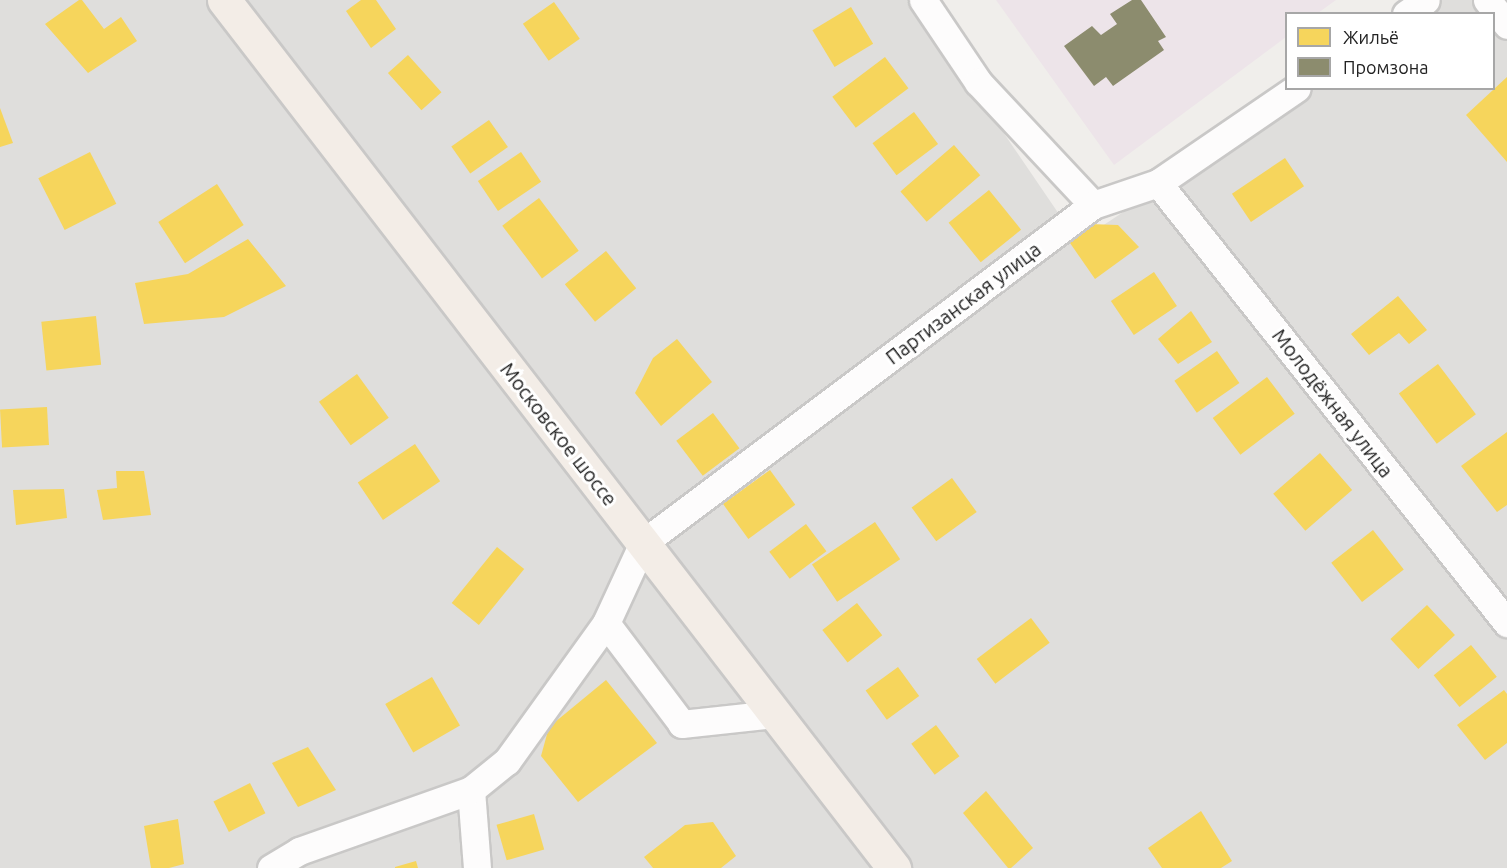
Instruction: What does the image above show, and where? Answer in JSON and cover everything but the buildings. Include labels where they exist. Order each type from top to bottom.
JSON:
[{"type":"main road","name":"Московское шоссе","points":[[224,0],[894,868]]},
{"type":"street","points":[[923,0],[978,82],[1093,205]]},
{"type":"street","points":[[1409,12],[1426,0]]},
{"type":"street","points":[[1486,0],[1507,25]]},
{"type":"street","name":"Партизанская улица","points":[[643,543],[1093,205],[1158,183],[1294,90]]},
{"type":"street","name":"Молодёжная улица","points":[[1158,183],[1507,623]]},
{"type":"street","points":[[271,868],[299,851],[471,790],[507,761],[606,623],[643,543]]},
{"type":"street","points":[[606,623],[682,724],[774,714]]},
{"type":"street","points":[[471,790],[477,868]]},
{"type":"shaded area","points":[[0,0],[913,0],[1078,242],[1307,90],[1495,90],[1495,12],[1423,12],[1442,0],[1507,0],[1507,868],[0,868]]},
{"type":"shaded area","points":[[996,0],[1336,0],[1319,12],[1285,12],[1285,38],[1114,165]]}]
